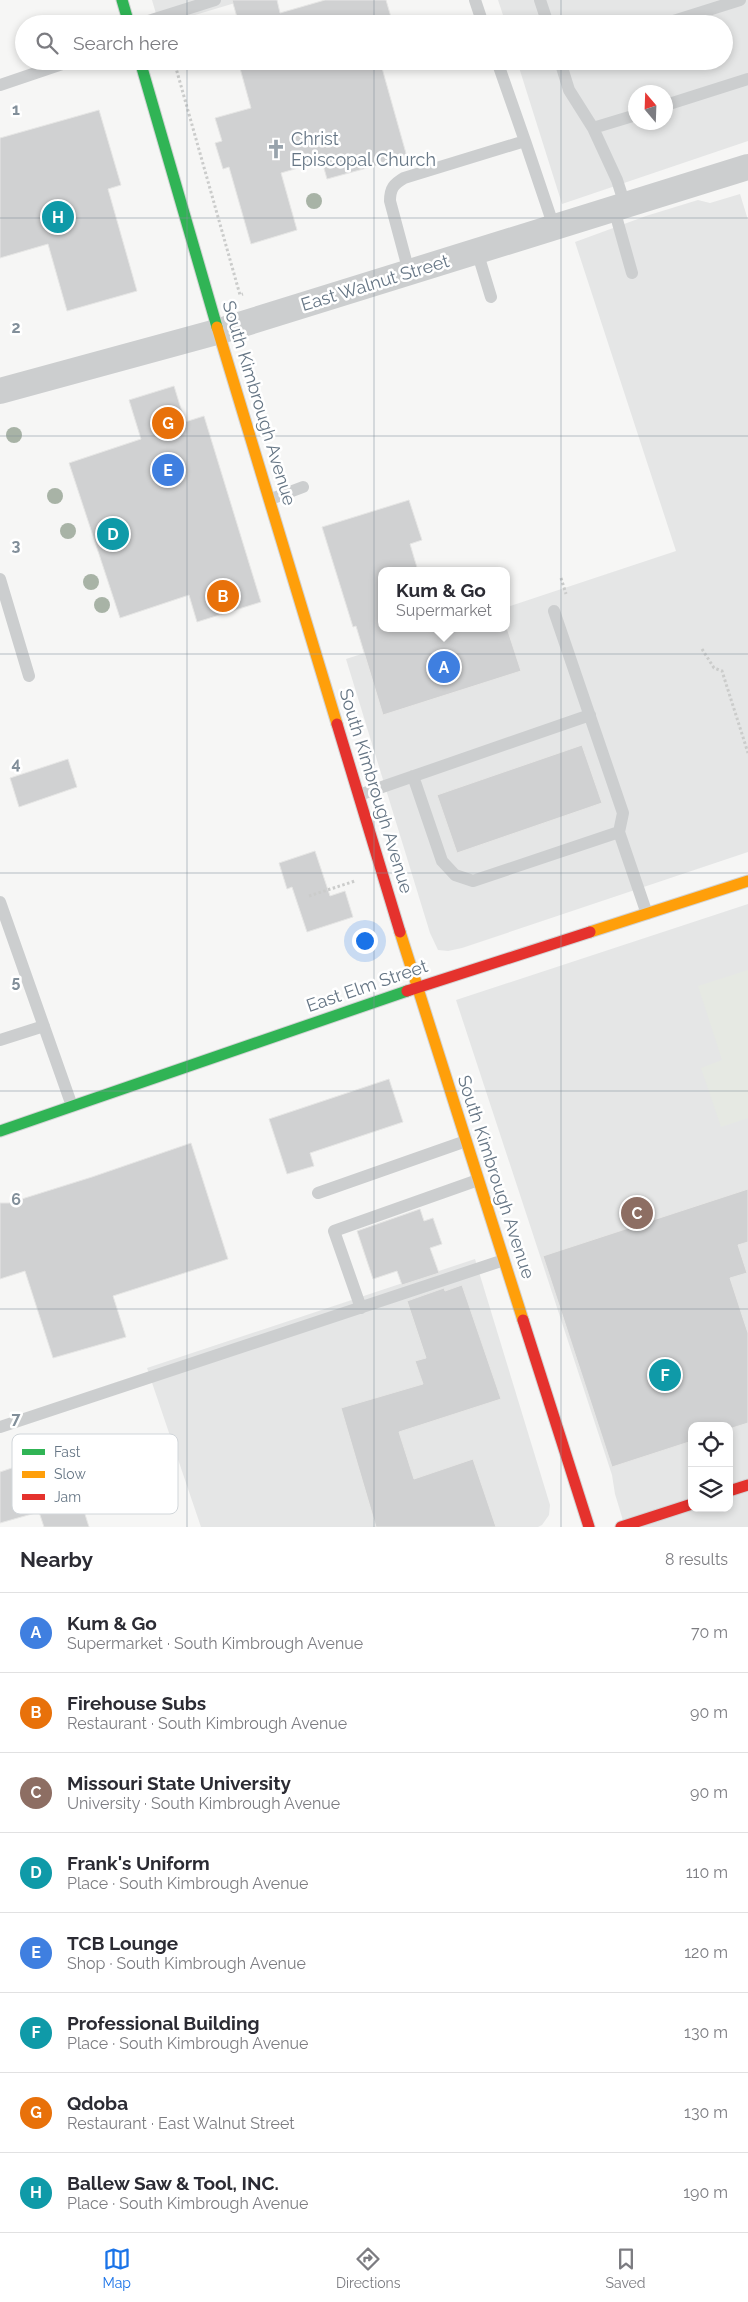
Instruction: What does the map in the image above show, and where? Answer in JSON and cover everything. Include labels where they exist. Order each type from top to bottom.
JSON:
[{"type":"main road","points":[[122,0],[126,15]]},
{"type":"main road","name":"South Kimbrough Avenue","points":[[143,70],[210,302],[417,988],[589,1527]]},
{"type":"main road","name":"East Elm Street","points":[[0,1131],[417,988],[748,881]]},
{"type":"main road","points":[[733,1490],[748,1485]]},
{"type":"main road","points":[[621,1527],[688,1505]]},
{"type":"street","name":"East Walnut Street","points":[[0,391],[220,331],[748,167]]},
{"type":"lane","points":[[168,15],[216,0]]},
{"type":"lane","points":[[475,0],[480,15]]},
{"type":"lane","points":[[540,0],[545,15]]},
{"type":"lane","points":[[692,15],[740,0]]},
{"type":"lane","points":[[0,85],[44,70]]},
{"type":"lane","points":[[500,70],[554,228]]},
{"type":"lane","points":[[563,70],[574,100],[582,107],[617,180],[632,273]]},
{"type":"lane","points":[[673,103],[748,79]]},
{"type":"lane","points":[[593,128],[628,117]]},
{"type":"lane","points":[[409,272],[390,201],[390,193],[394,185],[404,178],[525,141]]},
{"type":"lane","points":[[477,251],[491,297]]},
{"type":"lane","points":[[270,499],[303,487]]},
{"type":"lane","points":[[0,579],[30,676]]},
{"type":"lane","points":[[554,611],[623,813],[619,832],[647,914]]},
{"type":"lane","points":[[359,795],[590,715]]},
{"type":"lane","points":[[413,776],[442,861],[455,875],[474,881],[619,832]]},
{"type":"lane","points":[[0,902],[72,1106]]},
{"type":"lane","points":[[0,1040],[44,1026]]},
{"type":"lane","points":[[318,1193],[466,1141]]},
{"type":"lane","points":[[361,1308],[334,1231],[478,1180]]},
{"type":"lane","points":[[0,1427],[504,1260]]},
{"type":"path","points":[[702,649],[714,668],[722,671],[748,753]]},
{"type":"path","points":[[309,896],[358,880]]},
{"type":"shaded area","points":[[152,0],[245,0],[195,15],[156,15]]},
{"type":"shaded area","points":[[498,0],[748,0],[748,141],[562,204],[520,70],[733,70],[733,15],[503,15]]},
{"type":"shaded area","points":[[740,194],[748,220],[748,852],[462,948],[448,951],[438,950],[430,933],[346,659],[430,632],[510,632],[510,606],[676,551],[575,242],[646,216],[698,200],[710,203]]},
{"type":"shaded area","points":[[748,904],[748,1527],[625,1527],[615,1494],[612,1475],[456,1000]]},
{"type":"shaded area","points":[[748,970],[748,1118],[721,1127],[701,1068],[722,1060],[698,986]]},
{"type":"shaded area","points":[[475,1259],[550,1505],[549,1515],[542,1525],[538,1527],[201,1527],[178,1459],[178,1434],[169,1434],[147,1368]]},
{"type":"building","points":[[232,0],[277,0],[280,13],[325,0],[386,0],[390,15],[236,15]]},
{"type":"building","name":"Christ Episcopal Church","points":[[240,70],[383,70],[407,157],[327,179],[322,161],[281,173],[297,230],[251,244],[229,167],[223,169],[215,143],[222,141],[215,118],[251,108]]},
{"type":"building","points":[[99,110],[121,185],[108,189],[137,291],[67,311],[48,244],[0,258],[0,138]]},
{"type":"building","points":[[174,386],[185,422],[204,416],[261,602],[197,622],[189,595],[120,618],[69,463],[141,439],[129,400]]},
{"type":"building","points":[[409,500],[422,540],[410,544],[417,567],[378,567],[378,632],[508,632],[521,671],[383,715],[356,626],[353,627],[322,527]]},
{"type":"building","points":[[582,745],[602,803],[457,853],[437,795]]},
{"type":"building","points":[[68,759],[77,787],[19,807],[10,778]]},
{"type":"building","points":[[315,851],[330,896],[345,891],[353,917],[307,932],[292,887],[287,889],[279,863]]},
{"type":"building","points":[[389,1079],[403,1122],[310,1153],[314,1166],[287,1174],[269,1119]]},
{"type":"building","points":[[191,1143],[228,1259],[113,1296],[126,1337],[53,1358],[25,1271],[0,1279],[0,1203],[9,1203],[92,1177]]},
{"type":"building","points":[[748,1189],[748,1242],[738,1245],[747,1273],[730,1278],[748,1333],[748,1423],[733,1428],[733,1422],[688,1422],[688,1442],[612,1467],[543,1256]]},
{"type":"building","points":[[420,1209],[424,1221],[433,1218],[442,1244],[430,1248],[439,1273],[402,1285],[397,1271],[373,1279],[357,1231]]},
{"type":"building","points":[[462,1285],[501,1399],[399,1432],[414,1479],[473,1459],[496,1527],[376,1527],[341,1408],[423,1384],[415,1361],[426,1358],[407,1301],[444,1288],[445,1291]]},
{"type":"building","points":[[12,1468],[12,1514],[32,1514],[0,1523],[0,1472]]},
{"type":"building","points":[[40,1514],[85,1514],[89,1527],[44,1527]]},
{"type":"traffic: fast","points":[[122,0],[126,15]]},
{"type":"traffic: fast","points":[[143,70],[217,327]]},
{"type":"traffic: fast","points":[[0,1131],[407,991]]},
{"type":"traffic: slow","points":[[217,327],[337,724]]},
{"type":"traffic: slow","points":[[590,932],[748,881]]},
{"type":"traffic: slow","points":[[400,932],[523,1320]]},
{"type":"traffic: jam","points":[[337,724],[400,932]]},
{"type":"traffic: jam","points":[[407,991],[590,932]]},
{"type":"traffic: jam","points":[[523,1320],[589,1527]]},
{"type":"traffic: jam","points":[[733,1490],[748,1485]]},
{"type":"traffic: jam","points":[[621,1527],[688,1505]]},
{"type":"place","name":"Christ Episcopal Church","points":[[276,149]]},
{"type":"place","name":"Ballew Saw & Tool, INC.","points":[[58,217]]},
{"type":"place","name":"Qdoba","points":[[168,423]]},
{"type":"place","name":"TCB Lounge","points":[[168,470]]},
{"type":"place","name":"Frank's Uniform","points":[[113,534]]},
{"type":"place","name":"Firehouse Subs","points":[[223,596]]},
{"type":"place","name":"Kum & Go","points":[[444,667]]},
{"type":"place","name":"Missouri State University","points":[[637,1213]]},
{"type":"place","name":"Professional Building","points":[[665,1375]]}]
